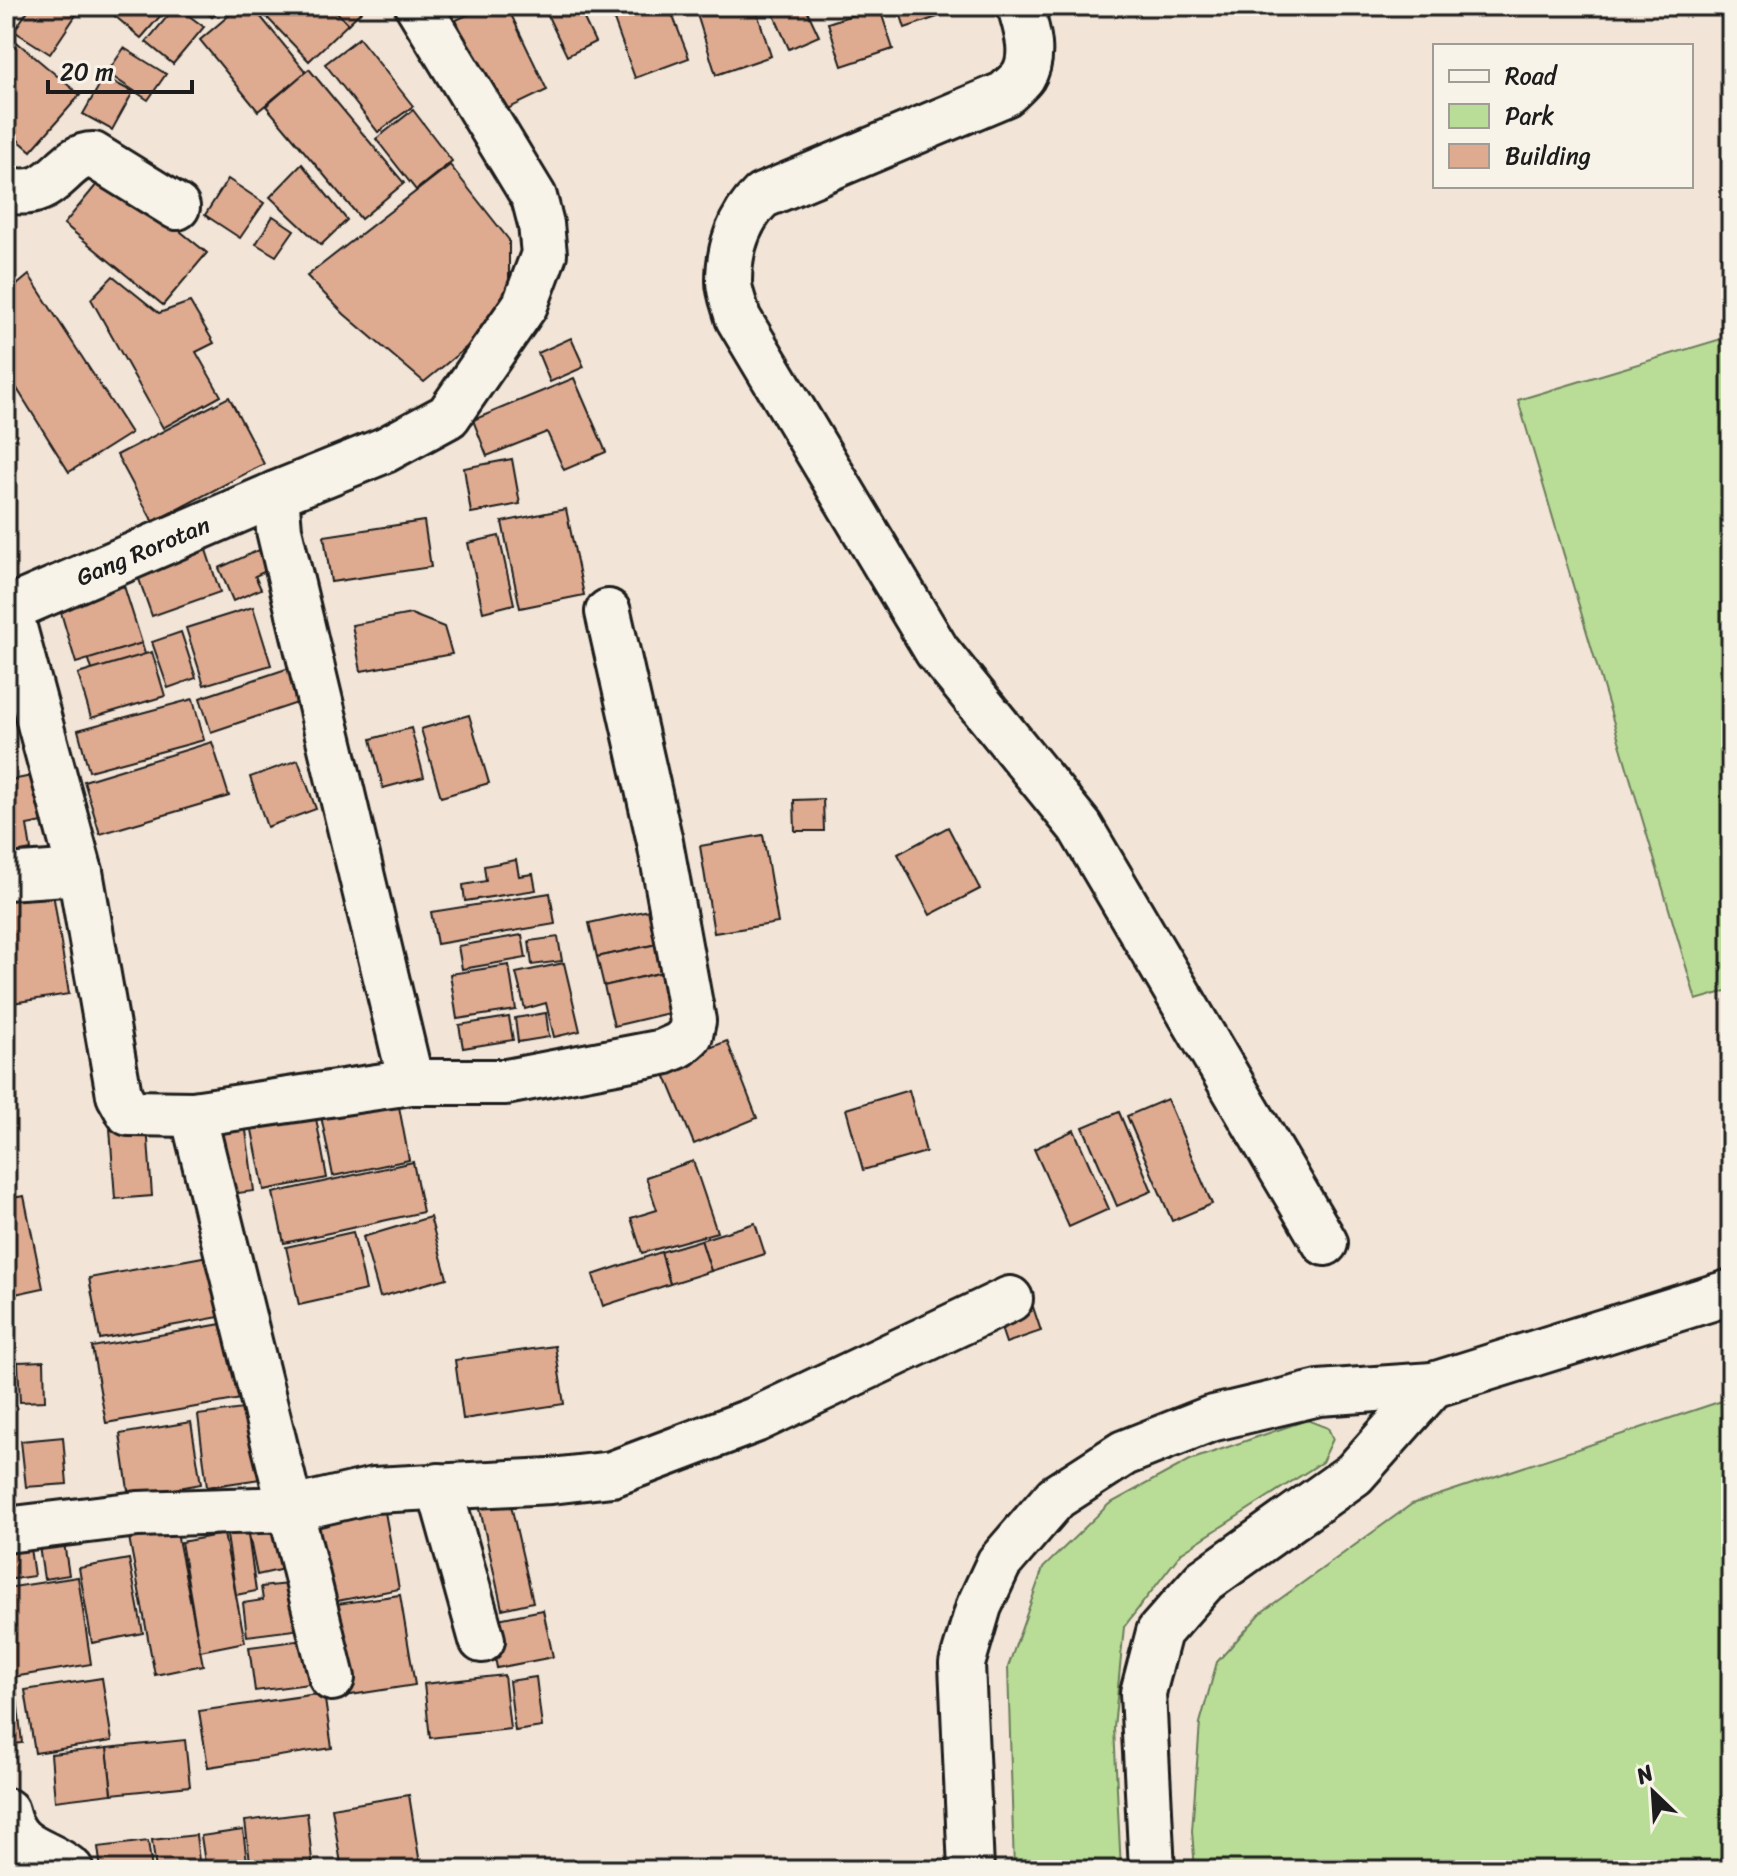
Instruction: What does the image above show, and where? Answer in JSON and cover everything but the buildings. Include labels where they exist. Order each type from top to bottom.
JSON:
[{"type":"street","points":[[1020,6],[1028,33],[1030,55],[1023,76],[1005,94],[762,196],[746,211],[735,238],[729,284],[738,318],[937,651],[1080,827],[1325,1243]]},
{"type":"street","name":"Gang Rorotan","points":[[80,872],[9,609],[385,450],[448,416],[525,305],[544,254],[534,197],[426,8]]},
{"type":"street","points":[[6,189],[31,191],[47,186],[79,158],[93,155],[177,207]]},
{"type":"street","points":[[276,494],[279,530],[411,1082]]},
{"type":"street","points":[[6,877],[80,872],[119,1095],[129,1113],[193,1114],[411,1082],[506,1082],[663,1052],[679,1045],[690,1035],[693,1021],[660,842],[608,612]]},
{"type":"street","points":[[193,1114],[332,1678]]},
{"type":"street","points":[[971,1870],[962,1664],[979,1606],[999,1563],[1056,1497],[1124,1453],[1210,1419],[1319,1393],[1433,1385],[1731,1292]]},
{"type":"street","points":[[6,1530],[138,1514],[292,1509],[374,1490],[551,1481],[612,1474],[755,1420],[1010,1299]]},
{"type":"street","points":[[1152,1870],[1143,1693],[1159,1632],[1204,1581],[1354,1474],[1433,1385]]},
{"type":"street","points":[[439,1486],[482,1640]]},
{"type":"street","points":[[6,1811],[9,1826],[18,1839],[71,1870]]},
{"type":"green space","points":[[1731,336],[1731,990],[1696,1000],[1518,400]]},
{"type":"green space","points":[[1731,1398],[1731,1870],[1195,1870],[1192,1831],[1200,1723],[1217,1662],[1262,1612],[1412,1504]]},
{"type":"green space","points":[[1307,1420],[1328,1428],[1333,1439],[1322,1462],[1182,1552],[1124,1627],[1114,1728],[1121,1870],[1014,1870],[1008,1667],[1043,1568],[1109,1504],[1190,1460]]}]
